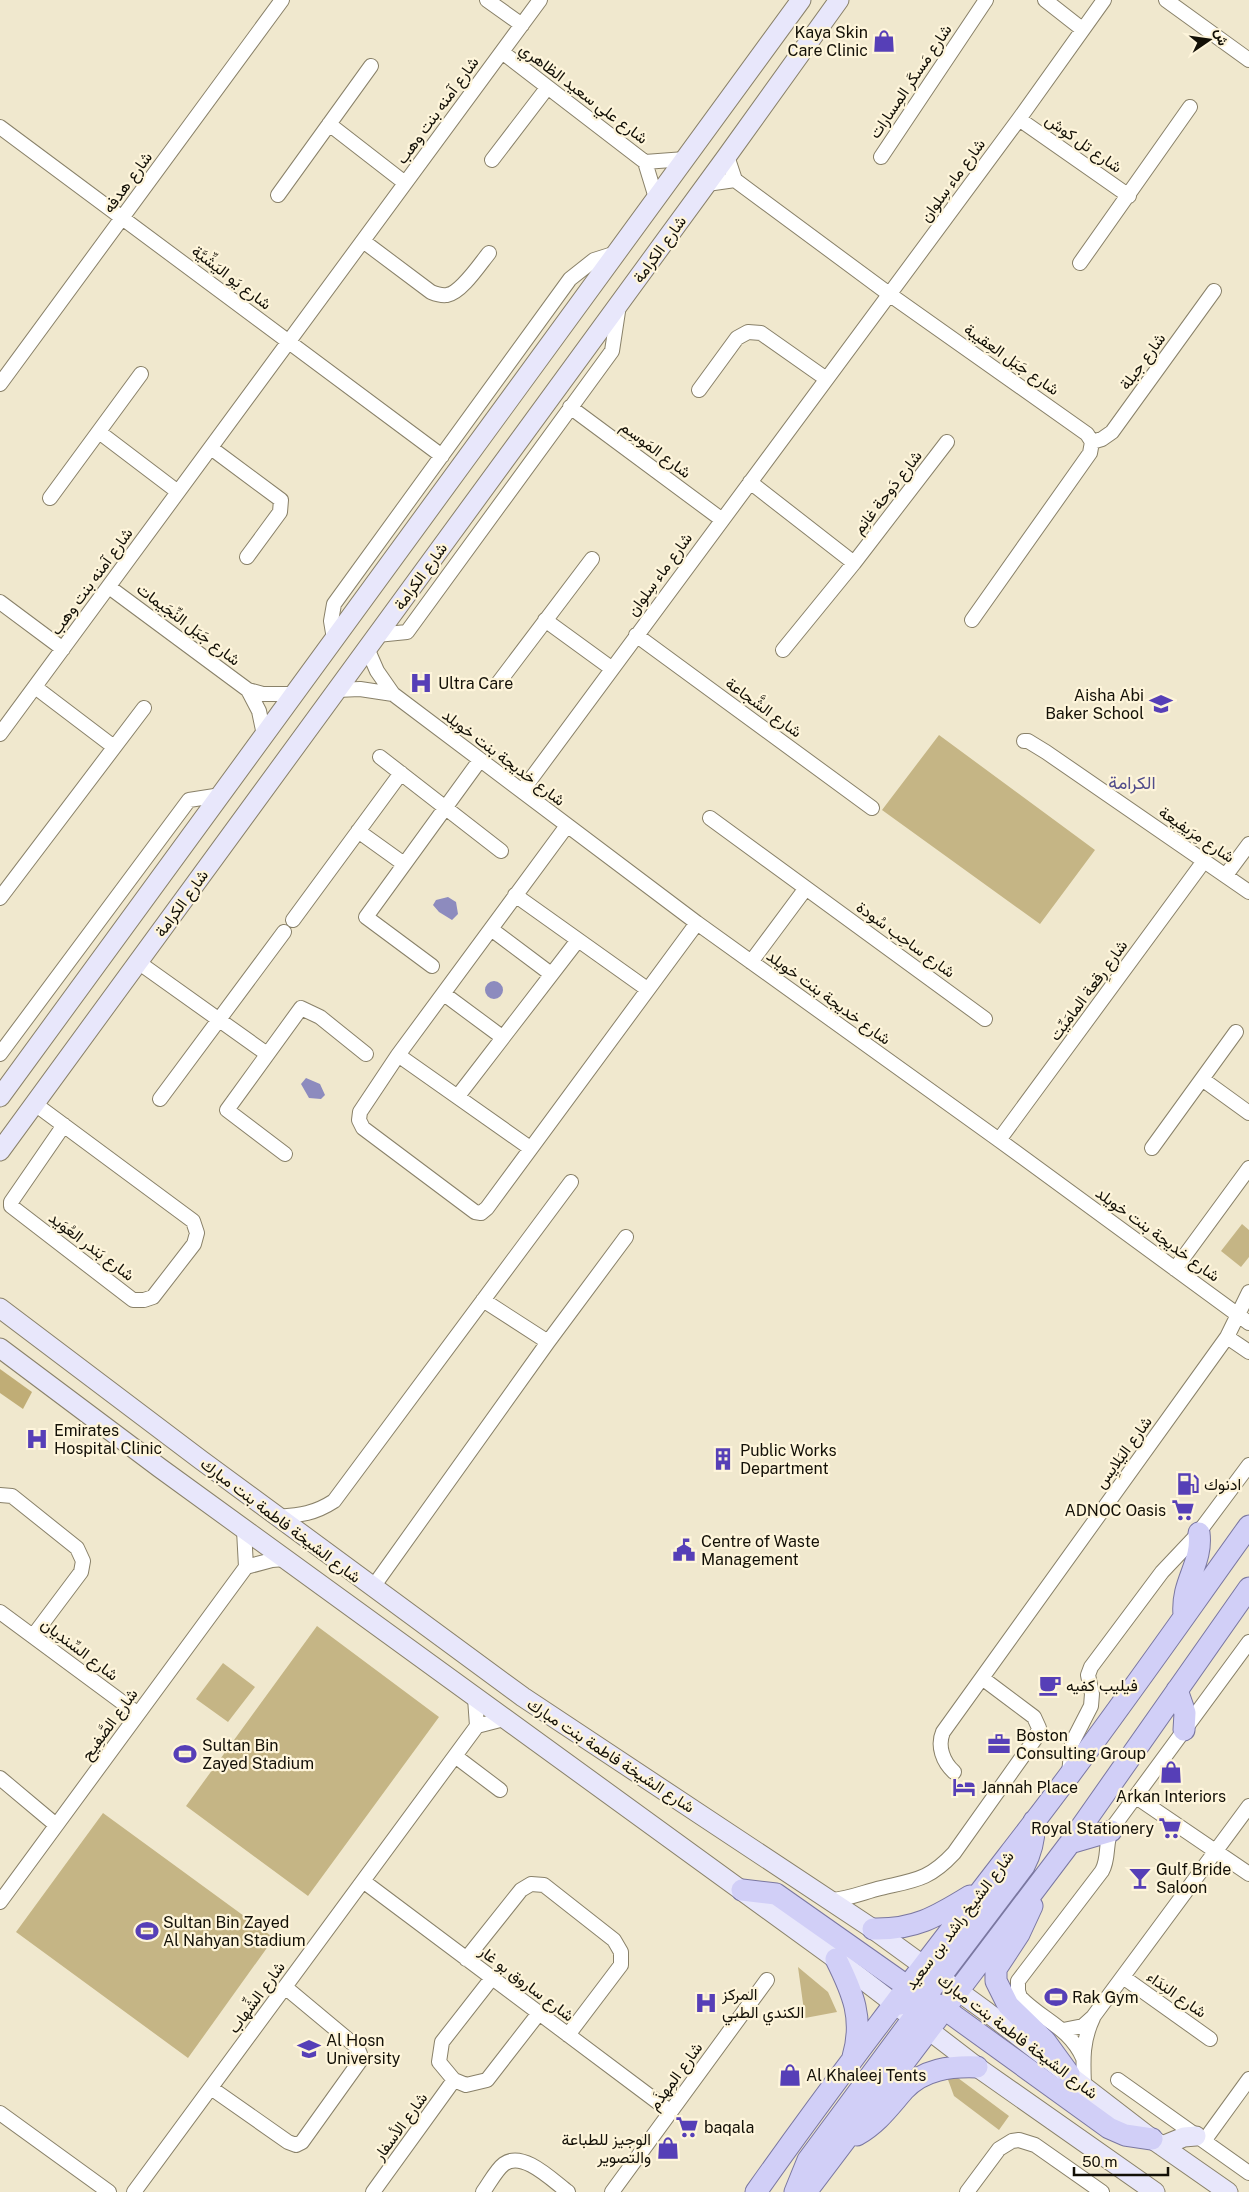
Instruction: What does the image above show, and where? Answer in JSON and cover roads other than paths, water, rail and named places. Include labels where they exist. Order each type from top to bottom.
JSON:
[{"type":"main road","name":"شارع الكرامة","points":[[0,1096],[801,0]]},
{"type":"main road","name":"شارع الكرامة","points":[[0,1151],[619,305],[838,0]]},
{"type":"main road","name":"شارع الشيخة فاطمة بنت مبارك","points":[[0,1308],[522,1697],[874,1929],[932,1972],[1078,2073],[1157,2143],[1228,2192]]},
{"type":"main road","name":"شارع الشيخة فاطمة بنت مبارك","points":[[0,1348],[244,1530],[836,1959],[976,2067],[1155,2192]]},
{"type":"main road","name":"شارع الشيخ راشد بن سعيد","points":[[806,2192],[845,2140],[921,2024],[932,1972],[980,1889],[1069,1774],[1249,1526]]},
{"type":"main road","points":[[1184,1615],[1184,1597],[1188,1579],[1199,1553],[1199,1533]]},
{"type":"main road","name":"شارع الشيخ راشد بن سعيد","points":[[926,1998],[958,1990],[1070,1843],[1249,1588]]},
{"type":"main road","points":[[1177,1690],[1184,1705],[1184,1730]]},
{"type":"main road","points":[[932,1972],[1024,1866],[1031,1854],[1035,1838],[1034,1821]]},
{"type":"main road","points":[[1070,1843],[1111,1831]]},
{"type":"main road","points":[[1038,1884],[1026,1922],[996,1969],[996,1981],[1008,2005],[1078,2073]]},
{"type":"main road","points":[[874,1929],[896,1930],[916,1925],[941,1914],[980,1889]]},
{"type":"main road","points":[[742,1890],[776,1894],[1108,2128],[1125,2135],[1157,2143],[1184,2137],[1200,2138]]},
{"type":"main road","points":[[836,1959],[851,1990],[858,2020],[858,2039],[851,2063]]},
{"type":"main road","points":[[895,2004],[926,1998]]},
{"type":"main road","name":"شارع الشيخ راشد بن سعيد","points":[[756,2192],[805,2123],[895,2004]]},
{"type":"main road","points":[[795,2192],[808,2160],[921,2024]]},
{"type":"main road","points":[[845,2140],[875,2123],[884,2115],[905,2088],[922,2077],[945,2068],[976,2067]]},
{"type":"street","name":"شارع هدفه","points":[[0,384],[282,0]]},
{"type":"street","points":[[487,0],[522,25]]},
{"type":"street","name":"شارع آمنه بنت وهب","points":[[0,734],[540,0]]},
{"type":"street","name":"شارع مَسكَر المِسارات","points":[[881,157],[986,0]]},
{"type":"street","points":[[1045,0],[1082,29]]},
{"type":"street","name":"شارع ماء سِلوان","points":[[522,791],[825,378],[1019,119],[1104,0]]},
{"type":"street","points":[[1166,0],[1249,60]]},
{"type":"street","name":"شارع علي سعيد الظاهري","points":[[502,52],[645,162],[656,198]]},
{"type":"street","points":[[278,195],[372,66]]},
{"type":"street","points":[[492,160],[547,88]]},
{"type":"street","name":"شارع تل كوش","points":[[1080,263],[1190,107]]},
{"type":"street","name":"شارع تل كوش","points":[[1019,119],[1129,196]]},
{"type":"street","points":[[329,124],[405,183]]},
{"type":"street","name":"شارع يَو اليَشِّيَّة","points":[[0,127],[442,456]]},
{"type":"street","points":[[707,184],[735,180],[727,156]]},
{"type":"street","name":"شارع علي سعيد الظاهري","points":[[645,162],[685,159]]},
{"type":"street","name":"شارع جَبَل العِقيبة","points":[[735,180],[889,294],[1087,434],[1092,442]]},
{"type":"street","points":[[363,241],[431,292],[439,295],[447,295],[460,288],[489,253]]},
{"type":"street","points":[[334,639],[330,621],[334,604],[570,279],[594,260],[616,254]]},
{"type":"street","name":"شارع جبلة","points":[[1092,442],[1102,439],[1112,432],[1214,291]]},
{"type":"street","points":[[372,642],[407,632],[612,351],[619,305]]},
{"type":"street","points":[[699,390],[737,338],[748,332],[761,333],[825,378]]},
{"type":"street","points":[[50,498],[141,374]]},
{"type":"street","name":"شارع المَوسِم","points":[[570,407],[721,519]]},
{"type":"street","points":[[98,432],[178,492]]},
{"type":"street","name":"شارع دَوحة غانِم","points":[[783,650],[854,563],[947,442]]},
{"type":"street","points":[[972,620],[1090,452],[1092,442]]},
{"type":"street","points":[[210,448],[281,500],[280,512],[247,557]]},
{"type":"street","points":[[750,482],[854,563]]},
{"type":"street","points":[[498,682],[592,559]]},
{"type":"street","name":"شارع جَبَل النِّجَيمات","points":[[109,586],[248,690],[263,694],[294,694]]},
{"type":"street","points":[[0,602],[63,649]]},
{"type":"street","points":[[545,620],[611,668]]},
{"type":"street","name":"شارع الشَّجاعة","points":[[636,635],[872,808]]},
{"type":"street","name":"شارع خديجة بنت خويلد","points":[[372,642],[377,671],[393,694],[522,791],[566,827],[697,924],[999,1140],[1243,1319]]},
{"type":"street","points":[[35,687],[114,747]]},
{"type":"street","name":"شارع خديجة بنت خويلد","points":[[337,690],[360,689],[393,694]]},
{"type":"street","name":"شارع جَبَل النِّجَيمات","points":[[248,690],[259,711],[264,735]]},
{"type":"street","points":[[0,898],[144,708]]},
{"type":"street","name":"شارع مِرَيفِيعة","points":[[1024,741],[1028,741],[1046,752],[1249,892]]},
{"type":"street","points":[[380,757],[501,851]]},
{"type":"street","points":[[432,966],[366,917],[480,760]]},
{"type":"street","points":[[293,920],[401,773]]},
{"type":"street","points":[[0,1054],[189,800],[221,795]]},
{"type":"street","name":"شارع ساحِب سُودة","points":[[710,818],[985,1019]]},
{"type":"street","points":[[566,827],[398,1054],[360,1112],[359,1120],[363,1128],[475,1212],[481,1213],[487,1208],[647,989],[697,924]]},
{"type":"street","points":[[358,831],[404,864]]},
{"type":"street","points":[[1226,875],[1249,844]]},
{"type":"street","name":"شارع رِقعة المامَيِّت","points":[[999,1140],[1204,861]]},
{"type":"street","points":[[751,962],[806,888]]},
{"type":"street","points":[[515,895],[647,989]]},
{"type":"street","points":[[491,929],[551,974]]},
{"type":"street","points":[[160,1099],[284,932]]},
{"type":"street","points":[[458,1096],[578,940]]},
{"type":"street","points":[[138,962],[267,1054]]},
{"type":"street","points":[[444,994],[502,1037]]},
{"type":"street","points":[[285,1154],[228,1110],[301,1008],[320,1017],[366,1054]]},
{"type":"street","points":[[1152,1148],[1236,1032]]},
{"type":"street","points":[[398,1054],[530,1148]]},
{"type":"street","points":[[1202,1078],[1249,1114]]},
{"type":"street","name":"شارع بَندر العُوَيد","points":[[34,1104],[64,1125],[193,1221],[197,1234],[194,1244],[153,1297],[144,1300],[133,1300],[11,1206],[64,1125]]},
{"type":"street","points":[[1175,1269],[1249,1168]]},
{"type":"street","points":[[277,1516],[319,1511],[334,1501],[571,1182]]},
{"type":"street","points":[[373,1587],[548,1342],[626,1237]]},
{"type":"street","name":"شارع اليَلايِس","points":[[954,1772],[945,1762],[941,1748],[947,1735],[948,1725],[1228,1337],[1243,1319],[1249,1292]]},
{"type":"street","points":[[483,1300],[548,1342]]},
{"type":"street","points":[[1228,1337],[1249,1352]]},
{"type":"street","points":[[1069,1774],[1072,1743],[1091,1706],[1092,1694],[1088,1679],[1091,1667],[1159,1577],[1199,1533],[1249,1465]]},
{"type":"street","points":[[0,1494],[12,1496],[34,1513],[77,1548],[83,1561],[80,1572],[34,1636]]},
{"type":"street","points":[[244,1530],[246,1567],[265,1561],[285,1559]]},
{"type":"street","name":"شارع الصَّفِيح","points":[[0,1902],[246,1567]]},
{"type":"street","name":"شارع السِّندِيان","points":[[0,1612],[138,1714]]},
{"type":"street","points":[[1078,2073],[1076,2044],[1063,2030],[1020,1997],[1018,1981],[1102,1872],[1107,1861],[1108,1840],[1111,1831],[1249,1642]]},
{"type":"street","points":[[832,1900],[849,1898],[881,1888],[908,1883],[938,1868],[954,1853],[1036,1739],[1039,1728],[1034,1717],[982,1678]]},
{"type":"street","points":[[474,1698],[477,1726],[504,1719]]},
{"type":"street","name":"شارع الشِّهاب","points":[[134,2192],[477,1726]]},
{"type":"street","points":[[455,1756],[500,1790]]},
{"type":"street","points":[[0,1778],[56,1825]]},
{"type":"street","points":[[1136,1797],[1249,1874]]},
{"type":"street","name":"شارع النِدَاء","points":[[1063,2030],[1083,2026],[1093,2017],[1249,1806]]},
{"type":"street","name":"شارع ساروق بو غار","points":[[363,1881],[671,2112]]},
{"type":"street","points":[[466,1959],[521,1890],[531,1884],[544,1885],[614,1940],[621,1952],[621,1965],[568,2035]]},
{"type":"street","name":"شارع النِدَاء","points":[[1123,1977],[1210,2039]]},
{"type":"street","points":[[492,1978],[442,2042],[439,2062],[454,2080],[466,2085],[487,2080],[538,2013]]},
{"type":"street","name":"شارع المِهذَم","points":[[612,2192],[767,1980]]},
{"type":"street","points":[[210,2088],[288,2142],[296,2145],[302,2142],[360,2061],[360,2054],[357,2047],[345,2036],[285,1987]]},
{"type":"street","name":"شارع النِدَاء","points":[[1078,2073],[1084,2039],[1093,2017]]},
{"type":"street","points":[[1200,2138],[1249,2079]]},
{"type":"street","name":"شارع الأسفار","points":[[373,2192],[454,2080]]},
{"type":"street","points":[[1118,2080],[1249,2173]]},
{"type":"street","points":[[0,2113],[109,2192]]},
{"type":"street","points":[[967,2192],[999,2149],[1012,2141],[1019,2140],[1035,2144],[1102,2192]]},
{"type":"street","points":[[483,2192],[503,2164],[512,2160],[523,2160],[568,2192]]},
{"type":"water","points":[[448,897],[456,902],[458,914],[452,920],[439,912],[433,905],[436,900]]},
{"type":"water","points":[[494,981],[500,984],[503,990],[500,996],[494,999],[488,996],[485,990],[488,984]]},
{"type":"water","points":[[306,1078],[320,1084],[325,1095],[321,1099],[309,1098],[301,1084]]},
{"type":"place","name":"Kaya Skin Care Clinic","points":[[884,41]]},
{"type":"place","name":"Ultra Care","points":[[421,683]]},
{"type":"place","name":"Aisha Abi Baker School","points":[[1161,704]]},
{"type":"place","name":"Emirates Hospital Clinic","points":[[37,1439]]},
{"type":"place","name":"Public Works Department","points":[[723,1459]]},
{"type":"place","name":"ادنوك","points":[[1188,1484]]},
{"type":"place","name":"ADNOC Oasis","points":[[1183,1510]]},
{"type":"place","name":"Centre of Waste Management","points":[[684,1550]]},
{"type":"place","name":"فيليب كفيه","points":[[1050,1685]]},
{"type":"place","name":"Boston Consulting Group","points":[[999,1744]]},
{"type":"place","name":"Sultan Bin Zayed Stadium","points":[[185,1754]]},
{"type":"place","name":"Arkan Interiors","points":[[1171,1772]]},
{"type":"place","name":"Jannah Place","points":[[964,1787]]},
{"type":"place","name":"Royal Stationery","points":[[1170,1828]]},
{"type":"place","name":"Gulf Bride Saloon","points":[[1140,1878]]},
{"type":"place","name":"Sultan Bin Zayed Al Nahyan Stadium","points":[[147,1931]]},
{"type":"place","name":"Rak Gym","points":[[1056,1997]]},
{"type":"place","name":"المركز الكندي الطبي","points":[[706,2003]]},
{"type":"place","name":"Al Hosn University","points":[[309,2049]]},
{"type":"place","name":"Al Khaleej Tents","points":[[790,2075]]},
{"type":"place","name":"baqala","points":[[687,2127]]},
{"type":"place","name":"الوجيز للطباعة والتصوير","points":[[668,2148]]},
{"type":"district","name":"الكرامة","points":[[1132,783]]}]
